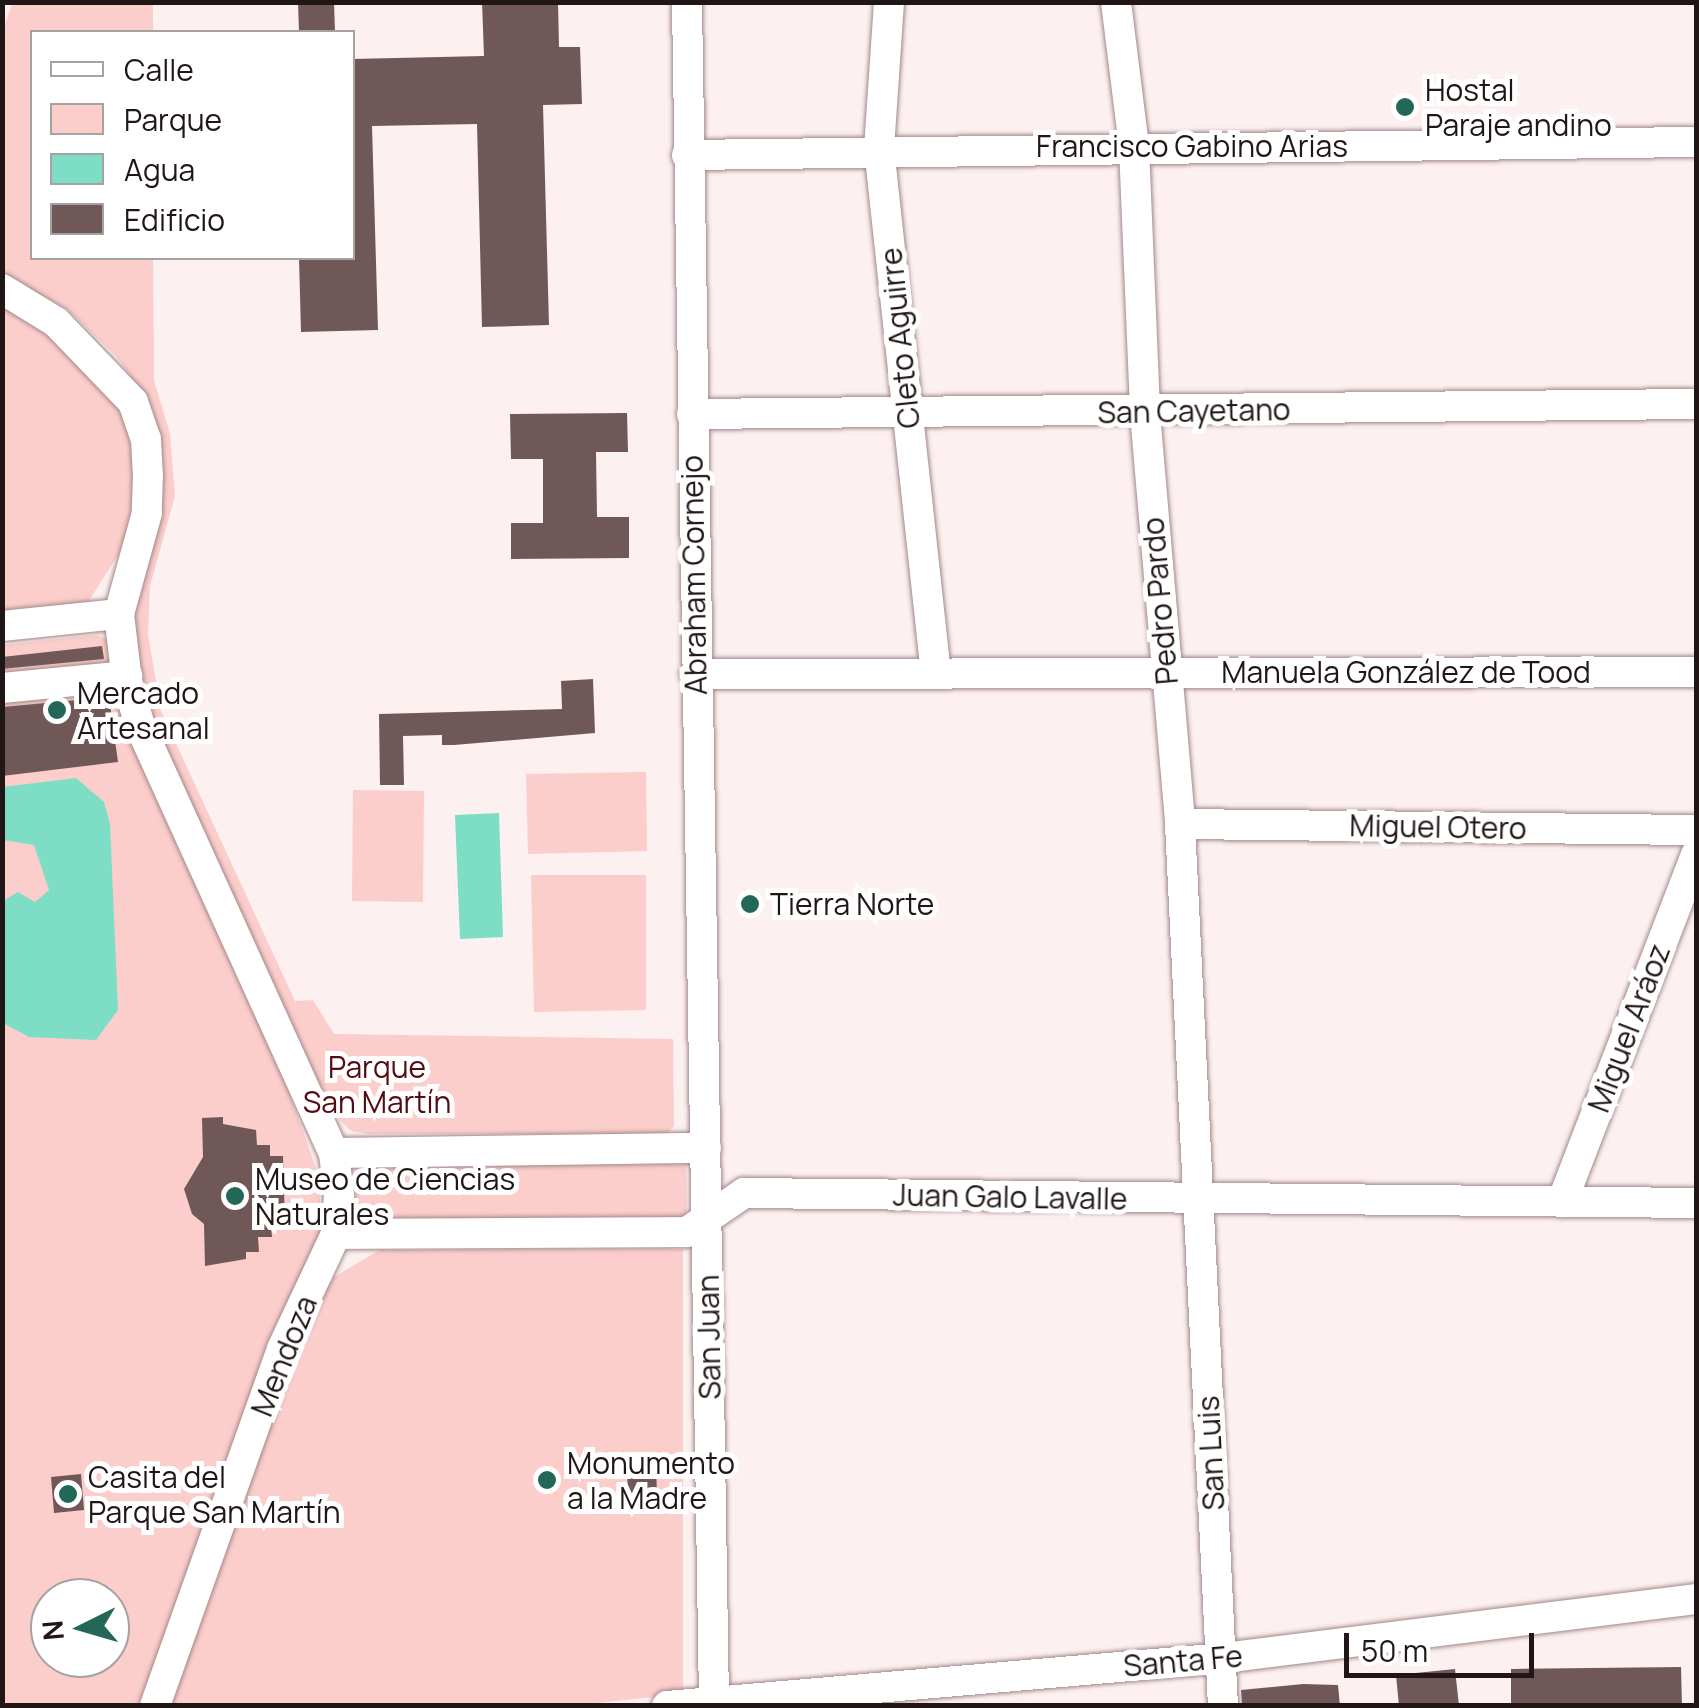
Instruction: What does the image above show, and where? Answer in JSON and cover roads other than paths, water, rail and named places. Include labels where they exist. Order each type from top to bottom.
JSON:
[{"type":"street","name":"Abraham Cornejo","points":[[687,2],[695,674],[706,1148]]},
{"type":"street","name":"Cleto Aguirre","points":[[889,2],[879,148],[936,674]]},
{"type":"street","name":"Pedro Pardo","points":[[1116,2],[1134,146],[1145,413],[1180,824],[1196,1200]]},
{"type":"street","name":"Francisco Gabino Arias","points":[[687,155],[879,148],[1696,142]]},
{"type":"street","points":[[2,289],[83,346],[133,402],[139,418],[146,439],[147,513],[118,614],[126,676],[140,726],[334,1153],[336,1234]]},
{"type":"street","name":"San Cayetano","points":[[692,414],[1145,413],[1696,404]]},
{"type":"street","points":[[2,626],[118,614]]},
{"type":"street","name":"Manuela González de Tood","points":[[695,674],[1696,672]]},
{"type":"street","points":[[2,688],[126,676]]},
{"type":"street","name":"Miguel Otero","points":[[1180,824],[1696,830]]},
{"type":"street","name":"Miguel Aráoz","points":[[1562,1202],[1696,854]]},
{"type":"street","points":[[334,1153],[706,1148]]},
{"type":"street","name":"San Juan","points":[[706,1148],[714,1703]]},
{"type":"street","name":"Juan Galo Lavalle","points":[[336,1234],[687,1232],[744,1192],[1696,1203]]},
{"type":"street","name":"San Luis","points":[[1196,1200],[1223,1706]]},
{"type":"street","name":"Mendoza","points":[[155,1706],[282,1349],[336,1234]]},
{"type":"street","name":"Santa Fe","points":[[667,1706],[1223,1658],[1696,1599]]},
{"type":"water","points":[[76,778],[104,802],[110,824],[118,1010],[96,1040],[29,1037],[3,1023],[3,901],[18,892],[35,902],[49,890],[34,845],[3,840],[3,787]]},
{"type":"water","points":[[499,813],[503,937],[460,939],[455,815]]},
{"type":"place","name":"Hostal Paraje andino","points":[[1405,107]]},
{"type":"place","name":"Mercado Artesanal","points":[[57,710]]},
{"type":"place","name":"Tierra Norte","points":[[750,904]]},
{"type":"place","name":"Museo de Ciencias Naturales","points":[[235,1196]]},
{"type":"place","name":"Monumento a la Madre","points":[[547,1480]]},
{"type":"place","name":"Casita del Parque San Martín","points":[[68,1494]]},
{"type":"park label","name":"Parque San Martín","points":[[377,1084]]}]
